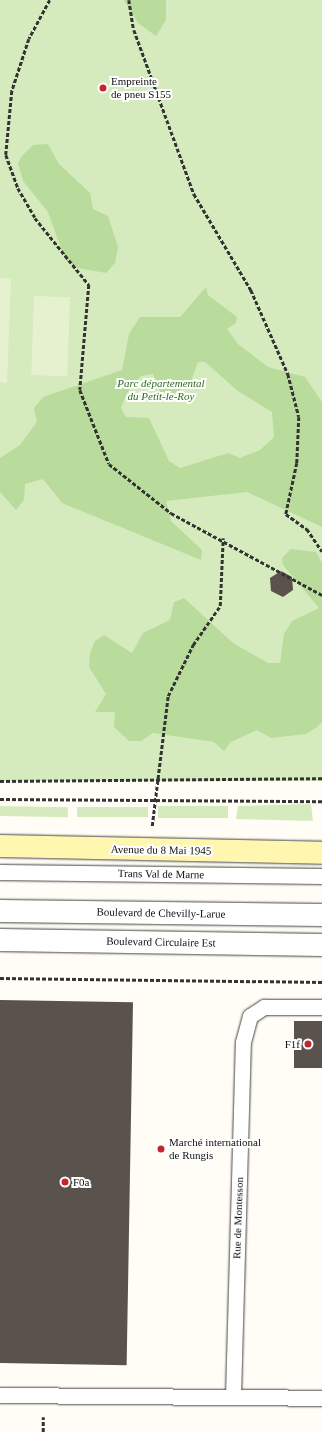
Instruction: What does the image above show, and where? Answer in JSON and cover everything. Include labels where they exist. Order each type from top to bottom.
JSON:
[{"type":"main road","name":"Avenue du 8 Mai 1945","points":[[0,846],[322,853]]},
{"type":"street","name":"Boulevard de Chevilly-Larue","points":[[0,911],[322,916]]},
{"type":"street","name":"Boulevard Circulaire Est","points":[[0,940],[322,945]]},
{"type":"lane","name":"Trans Val de Marne","points":[[0,872],[322,876]]},
{"type":"lane","name":"Rue de Montesson","points":[[232,1396],[243,1042],[250,1016],[264,1007],[322,1007]]},
{"type":"lane","points":[[0,1395],[322,1398]]},
{"type":"path","points":[[50,0],[29,39],[12,91],[6,155],[18,188],[36,218],[89,285],[80,390],[109,464],[171,513],[223,538],[322,595]]},
{"type":"path","points":[[129,0],[134,30],[194,194],[251,290],[288,374],[299,417],[297,463],[286,514],[307,529],[322,551]]},
{"type":"path","points":[[152,821],[168,696],[193,645],[220,606],[223,538]]},
{"type":"path","points":[[0,781],[156,781],[322,778]]},
{"type":"path","points":[[0,799],[315,799],[322,797]]},
{"type":"path","points":[[315,799],[322,801]]},
{"type":"path","points":[[0,978],[322,982]]},
{"type":"green space","name":"Parc départemental du Petit-le-Roy","points":[[0,0],[322,0],[322,781],[0,781]]},
{"type":"green space","points":[[124,0],[166,0],[166,20],[156,36],[138,23]]},
{"type":"green space","points":[[48,144],[59,164],[90,193],[93,209],[108,216],[118,247],[115,263],[106,273],[78,268],[65,260],[48,212],[23,181],[18,163],[22,156],[33,145]]},
{"type":"green space","points":[[0,278],[11,279],[7,383],[0,382]]},
{"type":"green space","points":[[206,287],[208,295],[237,317],[236,323],[227,329],[238,344],[268,367],[305,377],[322,402],[322,527],[247,492],[166,501],[171,521],[202,550],[201,560],[62,503],[43,479],[25,484],[24,500],[16,510],[0,492],[0,458],[20,445],[37,422],[34,408],[43,397],[122,370],[129,334],[140,317],[180,317]],"holes":[[[198,362],[205,362],[238,391],[272,412],[274,437],[260,450],[240,458],[228,453],[180,468],[169,461],[149,418],[126,417],[121,408],[127,393],[141,376],[153,374],[161,395],[173,394],[190,384]]]},
{"type":"green space","points":[[34,296],[70,297],[67,376],[31,375]]},
{"type":"green space","points":[[291,549],[316,552],[322,563],[322,722],[317,727],[306,734],[271,738],[257,730],[231,742],[224,751],[214,742],[153,733],[141,741],[129,741],[114,727],[115,712],[95,712],[106,694],[89,667],[90,653],[95,641],[104,635],[132,653],[143,633],[170,620],[174,602],[184,598],[233,643],[268,663],[280,663],[284,634],[292,621],[319,608],[283,565],[282,558]]},
{"type":"green space","points":[[311,804],[313,821],[236,819],[238,806]]},
{"type":"green space","points":[[0,806],[68,807],[68,817],[0,816]]},
{"type":"green space","points":[[158,806],[228,806],[228,818],[158,818]]},
{"type":"green space","points":[[77,807],[148,807],[148,817],[77,817]]},
{"type":"building","points":[[281,571],[292,577],[293,590],[283,597],[271,591],[270,578]]},
{"type":"building","name":"F0a","points":[[0,1000],[133,1002],[127,1365],[0,1363]]},
{"type":"building","name":"F1f","points":[[294,1021],[322,1021],[322,1068],[294,1068]]},
{"type":"place","name":"Empreinte de pneu S155","points":[[103,88]]},
{"type":"place","name":"F1f","points":[[308,1044]]},
{"type":"place","name":"Marché international de Rungis","points":[[161,1149]]},
{"type":"place","name":"F0a","points":[[65,1182]]}]
